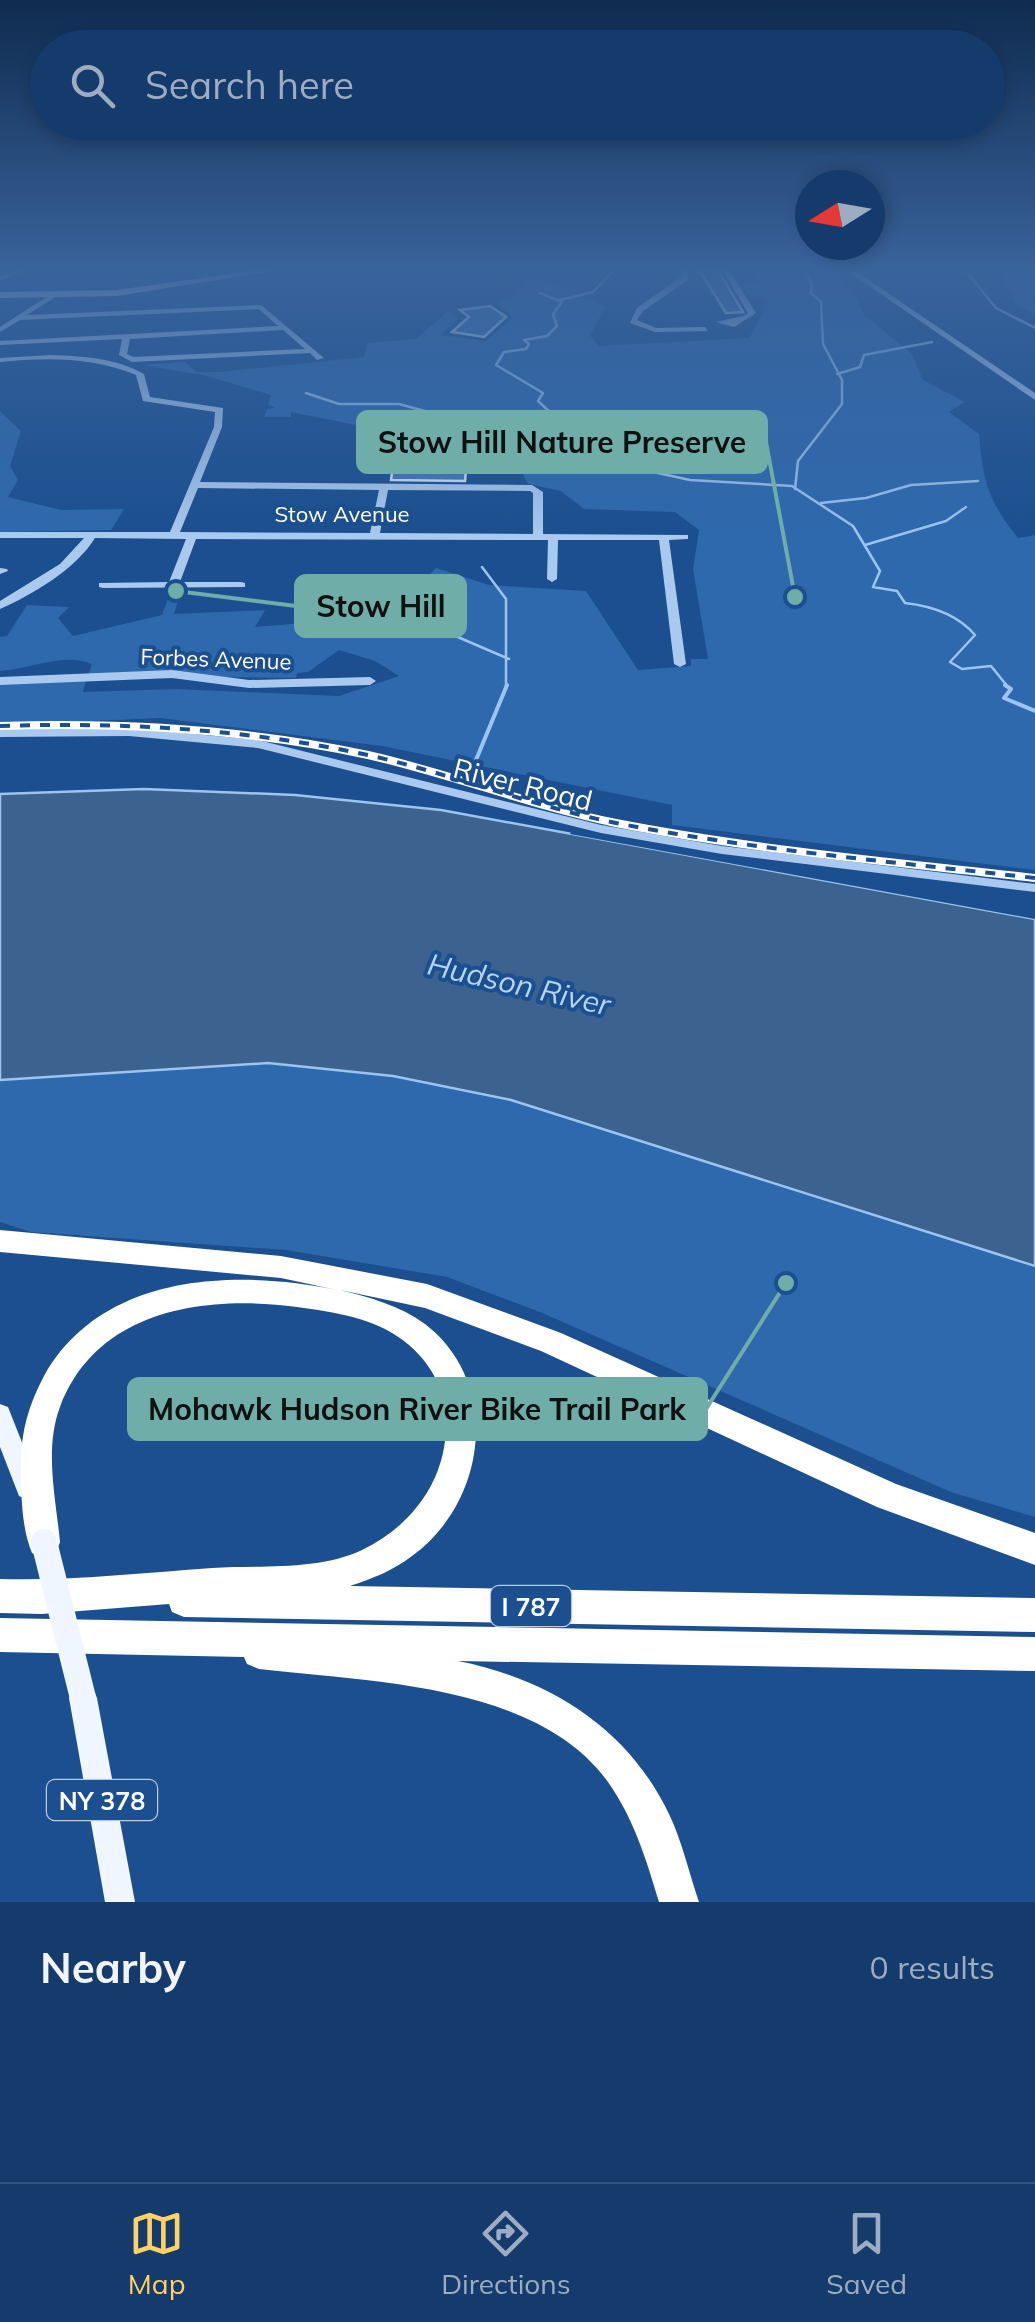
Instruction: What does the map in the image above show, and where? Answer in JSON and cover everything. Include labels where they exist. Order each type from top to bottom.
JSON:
[{"type":"highway","points":[[0,1241],[281,1267],[426,1296],[552,1342],[888,1496],[1035,1549]]},
{"type":"highway","points":[[13,1597],[312,1578],[373,1562],[413,1536],[451,1486],[459,1465],[464,1420],[454,1378],[431,1346],[400,1323],[328,1300],[214,1290],[154,1302],[98,1332],[68,1362],[48,1397],[37,1436],[44,1542]]},
{"type":"highway","name":"I 787","points":[[13,1597],[1035,1615]]},
{"type":"highway","name":"I 787","points":[[0,1635],[1035,1654]]},
{"type":"highway","points":[[136,1637],[443,1675],[500,1686],[537,1700],[574,1724],[621,1772],[659,1838],[679,1902]]},
{"type":"main road","name":"NY 378","points":[[0,1415],[44,1542],[83,1698],[120,1902]]},
{"type":"street","points":[[43,359],[123,367],[140,374],[146,399],[220,410],[174,534]]},
{"type":"street","points":[[129,359],[157,359]]},
{"type":"street","points":[[980,359],[1035,396]]},
{"type":"street","points":[[194,485],[537,490],[538,535]]},
{"type":"street","points":[[375,534],[384,486]]},
{"type":"street","points":[[0,606],[62,568],[87,545],[92,534]]},
{"type":"street","points":[[173,585],[192,534]]},
{"type":"street","name":"Stow Avenue","points":[[0,535],[684,537]]},
{"type":"street","points":[[552,579],[553,536]]},
{"type":"street","points":[[664,537],[680,664]]},
{"type":"street","points":[[103,585],[241,585]]},
{"type":"street","name":"Forbes Avenue","points":[[0,681],[172,674],[249,684],[370,681]]},
{"type":"street","name":"River Road","points":[[0,733],[129,732],[258,744],[601,829],[722,850],[1035,888]]},
{"type":"shaded area","points":[[347,359],[914,359],[923,380],[965,402],[949,412],[979,434],[985,478],[994,501],[1018,538],[1035,535],[1035,870],[672,825],[672,805],[382,746],[160,718],[0,725],[0,682],[86,680],[83,692],[177,689],[339,696],[399,676],[375,661],[339,650],[308,672],[297,673],[296,678],[88,675],[92,664],[70,660],[0,671],[0,637],[7,636],[27,605],[69,607],[58,618],[73,636],[162,615],[172,588],[182,588],[174,614],[265,610],[255,627],[333,619],[372,610],[408,595],[436,568],[489,585],[586,591],[638,670],[691,666],[691,659],[708,659],[693,569],[699,530],[675,512],[584,509],[561,491],[528,484],[513,456],[291,412],[291,417],[264,417],[267,409],[275,408],[268,404],[271,395],[203,375],[142,365],[185,362],[197,372]]},
{"type":"shaded area","points":[[0,411],[21,431],[10,466],[18,480],[8,497],[61,510],[124,509],[111,530],[0,532]]},
{"type":"shaded area","points":[[268,1063],[393,1076],[511,1100],[1035,1266],[1035,1517],[951,1492],[540,1312],[447,1277],[286,1250],[31,1232],[0,1222],[0,1080]]},
{"type":"water","name":"Hudson River","points":[[144,789],[295,795],[441,810],[1035,919],[1035,1266],[511,1100],[393,1076],[268,1063],[0,1080],[0,794]]},
{"type":"pier","points":[[573,829],[1018,910],[1035,914],[1035,919],[570,834]]},
{"type":"building","points":[[416,454],[467,459],[465,481],[391,480],[394,459],[415,459]]},
{"type":"waterway","points":[[500,359],[496,365],[543,393],[538,401],[568,429],[607,445],[611,457],[626,466],[690,480],[795,488]]},
{"type":"waterway","points":[[831,359],[839,374]]},
{"type":"waterway","points":[[839,374],[860,367],[863,359]]},
{"type":"waterway","points":[[795,488],[798,461],[842,404],[839,374]]},
{"type":"waterway","points":[[306,393],[339,404],[399,404],[454,419],[571,433]]},
{"type":"waterway","points":[[821,503],[866,498],[911,485],[978,481]]},
{"type":"waterway","points":[[795,488],[853,526],[880,571],[873,587],[897,591],[905,603],[943,612],[975,635],[950,662],[962,669],[991,666],[1008,687]]},
{"type":"waterway","points":[[865,545],[946,521],[966,507]]},
{"type":"waterway","points":[[482,567],[506,599],[506,658]]},
{"type":"waterway","points":[[380,611],[425,623],[506,658]]},
{"type":"waterway","points":[[506,658],[506,687]]},
{"type":"waterway","points":[[471,772],[507,685]]},
{"type":"waterway","points":[[1008,687],[1011,689],[1004,698],[1035,711]]},
{"type":"railway","points":[[0,726],[139,727],[277,739],[368,755],[616,823],[772,848],[1035,878]]},
{"type":"place","name":"Stow Hill","points":[[176,591]]},
{"type":"place","name":"Stow Hill Nature Preserve","points":[[795,597]]},
{"type":"place","name":"Mohawk Hudson River Bike Trail Park","points":[[786,1283]]}]
